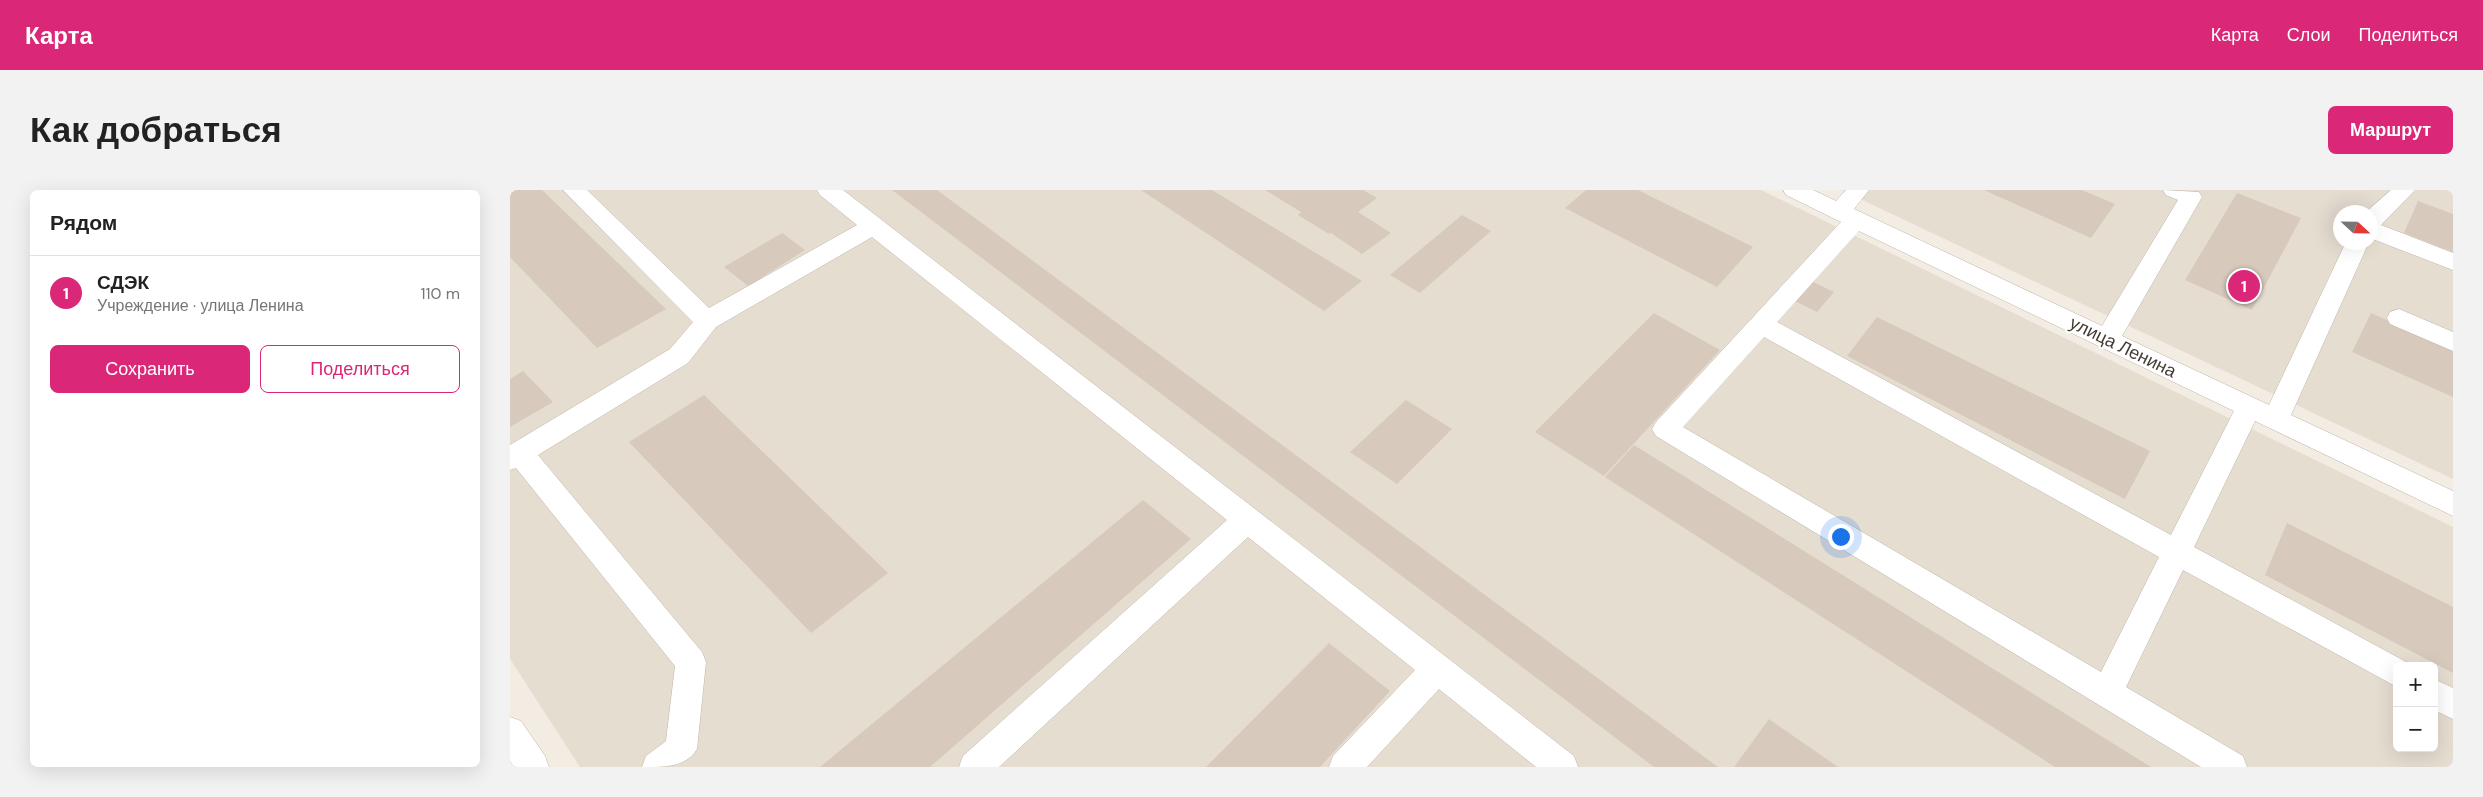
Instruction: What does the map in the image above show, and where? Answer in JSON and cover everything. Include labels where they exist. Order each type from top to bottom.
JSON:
[{"type":"street","points":[[574,190],[707,321]]},
{"type":"street","points":[[828,190],[1562,767]]},
{"type":"street","name":"улица Ленина","points":[[1794,190],[2453,504]]},
{"type":"street","points":[[1858,190],[1848,216],[1761,324],[1665,429],[2231,767]]},
{"type":"street","points":[[2107,340],[2191,197],[2174,190]]},
{"type":"street","points":[[2378,214],[2404,190]]},
{"type":"street","points":[[658,767],[680,749],[692,662],[515,456],[679,356],[707,321],[873,226]]},
{"type":"street","points":[[2378,233],[2453,262]]},
{"type":"street","points":[[2275,420],[2354,250]]},
{"type":"street","points":[[2399,318],[2453,342]]},
{"type":"street","points":[[1761,324],[2393,671]]},
{"type":"street","points":[[2107,692],[2249,407]]},
{"type":"street","points":[[975,767],[1247,520]]},
{"type":"street","points":[[1345,767],[1436,669]]},
{"type":"street","points":[[2438,696],[2453,704]]},
{"type":"street","points":[[510,732],[533,767]]},
{"type":"shaded area","points":[[510,190],[1761,190],[2453,527],[2453,767],[580,767],[510,659]]},
{"type":"shaded area","points":[[1841,190],[2453,190],[2453,479]]},
{"type":"building","points":[[510,190],[542,190],[666,309],[597,348],[510,257]]},
{"type":"building","points":[[892,190],[937,190],[1718,767],[1654,767]]},
{"type":"building","points":[[1141,190],[1212,190],[1362,281],[1324,311]]},
{"type":"building","points":[[1265,190],[1363,190],[1377,198],[1358,212],[1391,233],[1362,254],[1331,233],[1335,230],[1329,234],[1298,215],[1301,212]]},
{"type":"building","points":[[1586,190],[1638,190],[1753,247],[1717,287],[1565,208]]},
{"type":"building","points":[[1984,190],[2082,190],[2115,204],[2091,238]]},
{"type":"building","points":[[2237,193],[2301,218],[2252,310],[2185,280]]},
{"type":"building","points":[[2418,201],[2453,214],[2453,252],[2404,233]]},
{"type":"building","points":[[1462,215],[1491,231],[1420,293],[1390,275]]},
{"type":"building","points":[[782,233],[805,250],[748,286],[724,267]]},
{"type":"building","points":[[1811,281],[1834,292],[1817,312],[1795,301]]},
{"type":"building","points":[[1654,313],[1720,350],[1604,476],[1535,432]]},
{"type":"building","points":[[2371,313],[2453,349],[2453,397],[2352,352]]},
{"type":"building","points":[[1877,317],[2150,451],[2125,499],[1847,356]]},
{"type":"building","points":[[523,371],[553,402],[510,427],[510,379]]},
{"type":"building","points":[[704,395],[888,573],[811,633],[629,442]]},
{"type":"building","points":[[1406,400],[1452,429],[1397,484],[1350,452]]},
{"type":"building","points":[[1634,445],[2151,767],[2055,767],[1605,477]]},
{"type":"building","points":[[1143,500],[1191,539],[930,767],[820,767]]},
{"type":"building","points":[[2287,523],[2453,607],[2453,673],[2438,665],[2438,662],[2432,662],[2265,575]]},
{"type":"building","points":[[1329,643],[1390,691],[1320,767],[1206,767]]},
{"type":"building","points":[[1769,719],[1838,767],[1734,767]]},
{"type":"place","name":"СДЭК","points":[[2244,286]]}]
